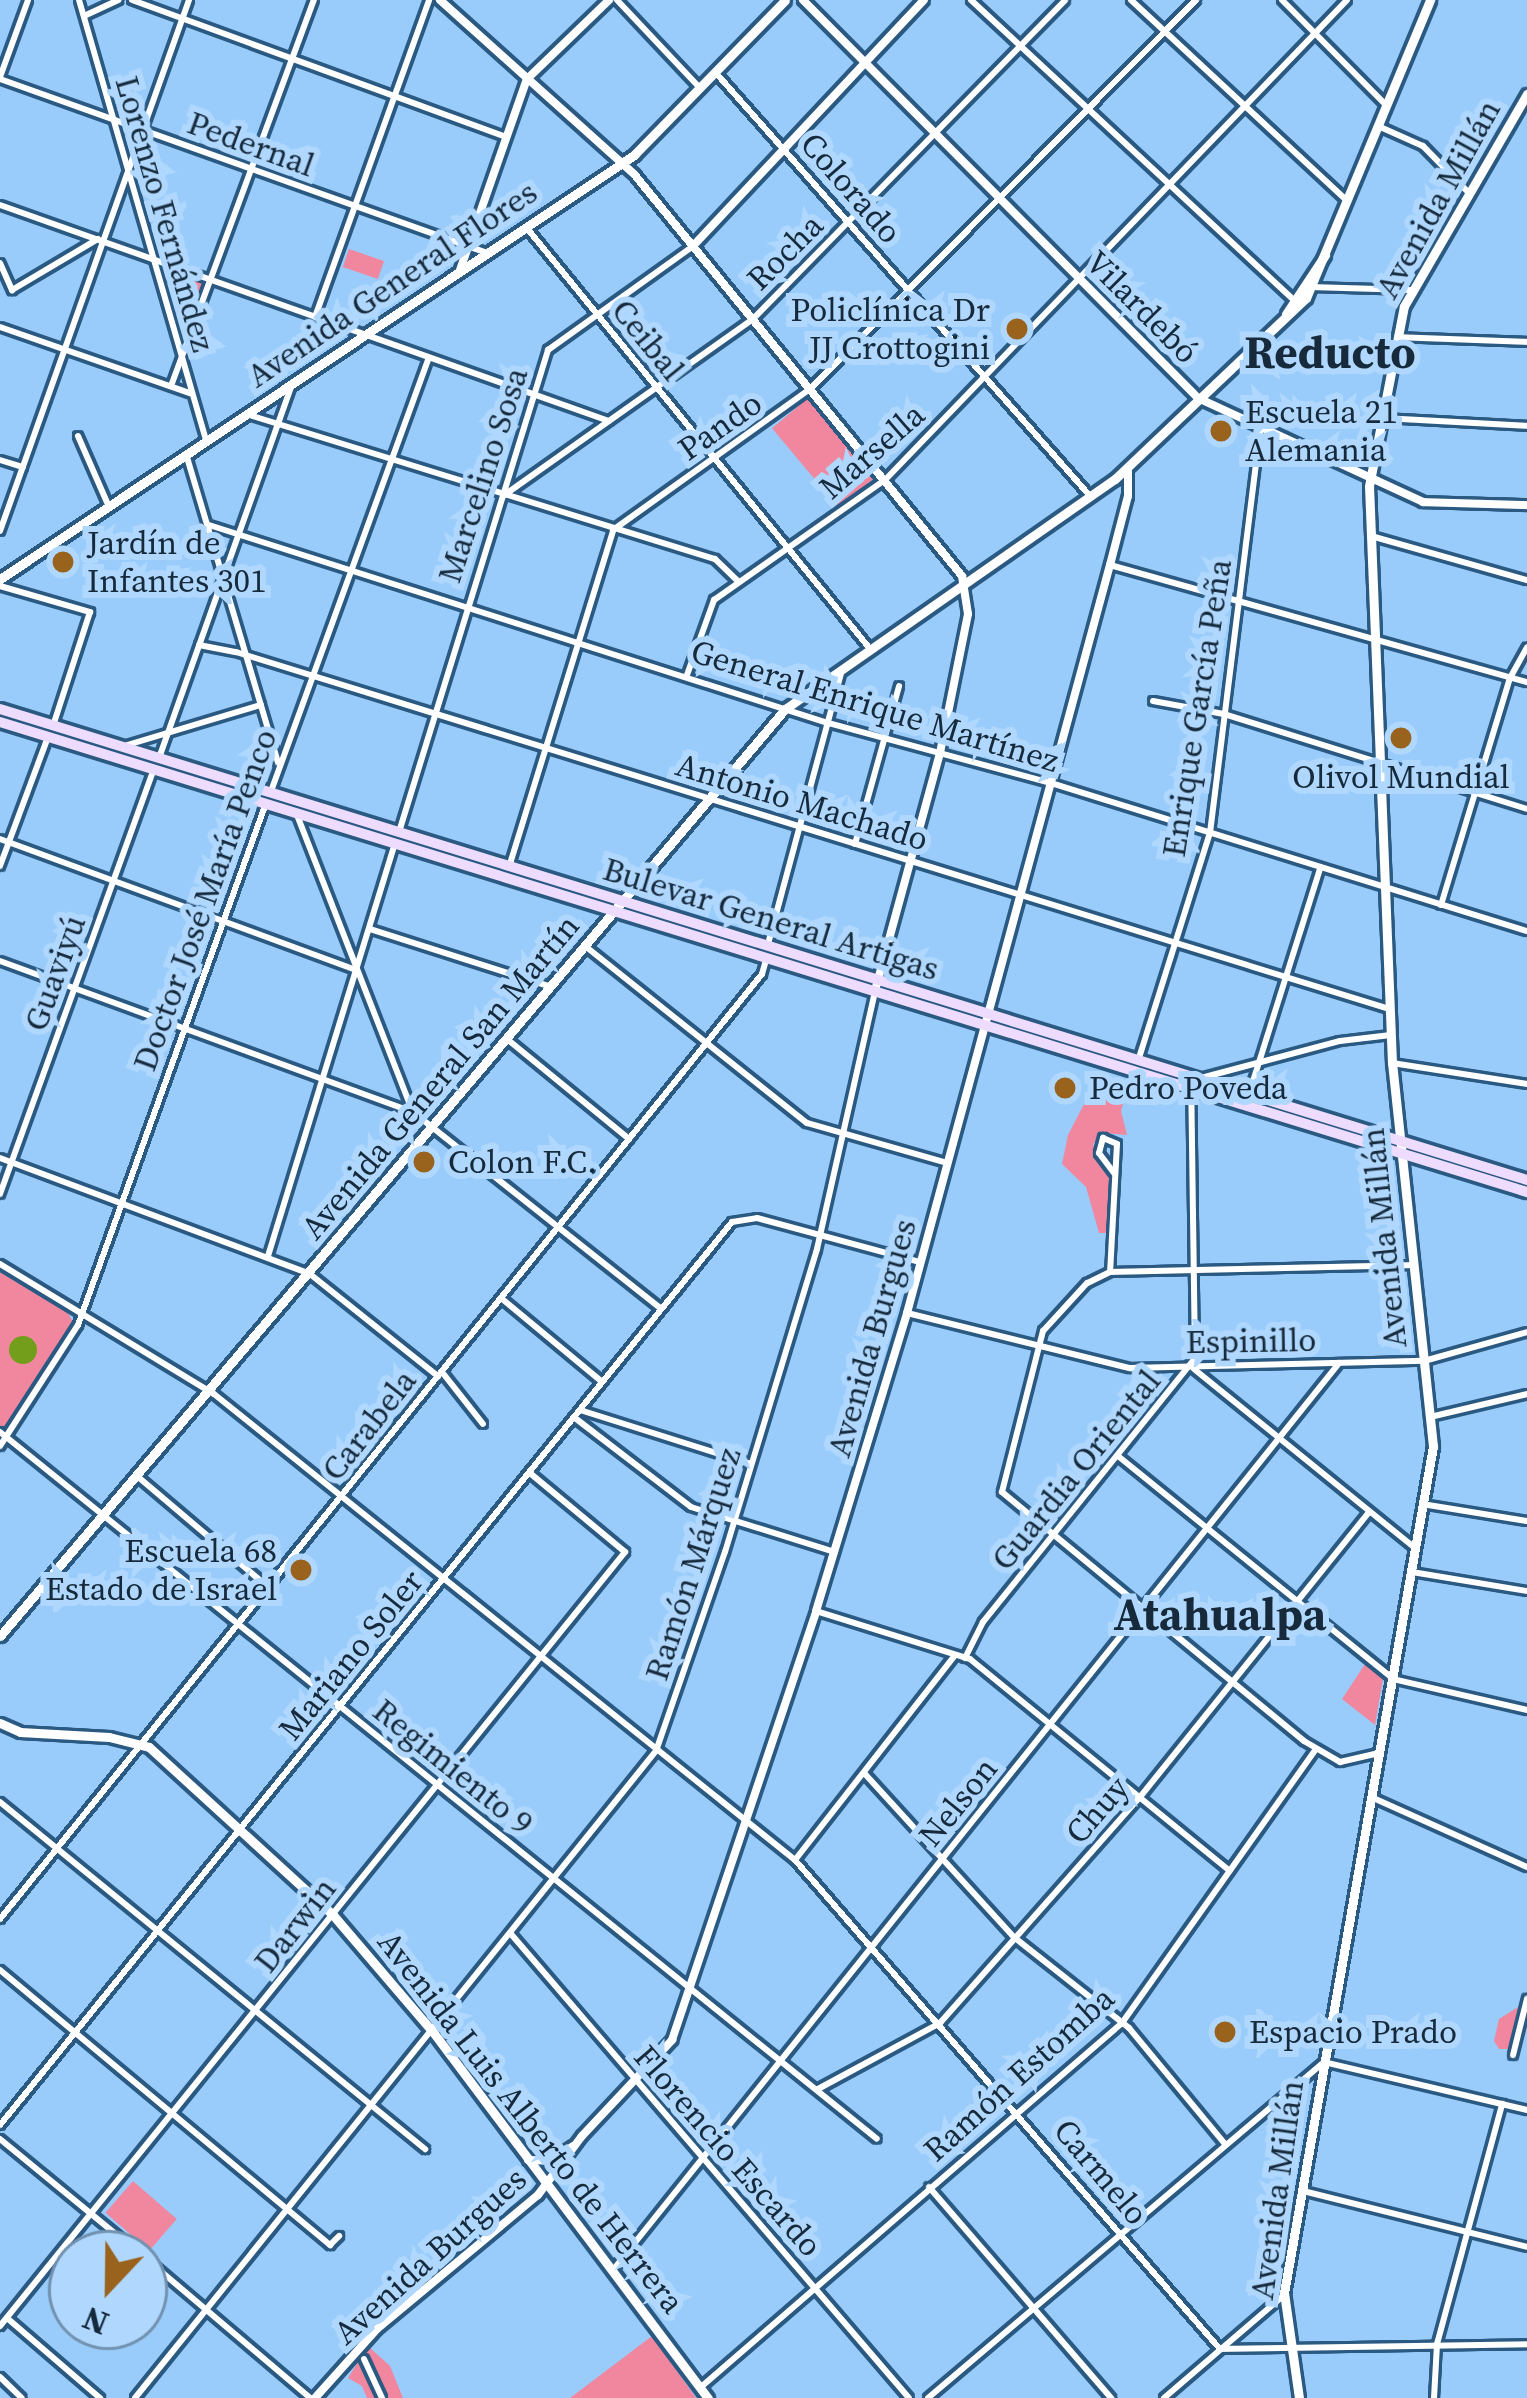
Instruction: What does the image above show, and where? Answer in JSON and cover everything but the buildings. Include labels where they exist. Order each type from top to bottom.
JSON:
[{"type":"main road","name":"Avenida General Flores","points":[[0,582],[623,162],[785,0]]},
{"type":"main road","name":"Avenida General San Martín","points":[[0,1636],[785,710],[1128,469],[1310,287],[1429,1]]},
{"type":"main road","name":"Avenida Millán","points":[[1299,2398],[1283,2296],[1433,1446],[1391,1035],[1370,475],[1411,290],[1527,94]]},
{"type":"main road","name":"Avenida General San Martín","points":[[1286,314],[1310,287]]},
{"type":"main road","name":"Bulevar General Artigas","points":[[0,709],[50,732],[1400,1147],[1527,1180]]},
{"type":"main road","name":"Bulevar General Artigas","points":[[0,722],[121,747],[157,764]]},
{"type":"main road","name":"Bulevar General Artigas","points":[[268,798],[296,812],[509,867],[618,906]]},
{"type":"main road","name":"Bulevar General Artigas","points":[[986,1019],[1138,1061],[1194,1083],[1249,1094],[1527,1192]]},
{"type":"main road","points":[[0,1723],[20,1732],[142,1744]]},
{"type":"main road","name":"Avenida Luis Alberto de Herrera","points":[[142,1744],[333,1916],[433,2032],[708,2398]]},
{"type":"street","points":[[0,78],[28,0]]},
{"type":"street","name":"Lorenzo Fernández","points":[[79,0],[206,441]]},
{"type":"street","points":[[84,16],[118,0]]},
{"type":"street","points":[[132,0],[507,137]]},
{"type":"street","points":[[0,531],[189,0]]},
{"type":"street","points":[[171,386],[314,0]]},
{"type":"street","points":[[315,317],[429,0]]},
{"type":"street","points":[[440,0],[623,162],[885,480],[965,585]]},
{"type":"street","points":[[460,272],[527,79],[613,0],[701,89]]},
{"type":"street","name":"Vilardebó","points":[[803,0],[1198,398],[1432,504],[1527,504]]},
{"type":"street","name":"Marcelino Sosa","points":[[268,1256],[548,350],[693,246],[788,152],[924,0]]},
{"type":"street","points":[[971,0],[1294,300]]},
{"type":"street","name":"Rocha","points":[[502,496],[753,319],[1065,0]]},
{"type":"street","points":[[1130,0],[1348,202]]},
{"type":"street","name":"Pando","points":[[613,530],[810,389],[1002,201],[1196,0]]},
{"type":"street","points":[[1282,0],[1386,105]]},
{"type":"street","name":"Marsella","points":[[687,675],[708,609],[885,480],[1346,0]]},
{"type":"street","name":"Colorado","points":[[716,73],[1091,496]]},
{"type":"street","name":"Pedernal","points":[[0,78],[488,253]]},
{"type":"street","points":[[1378,125],[1423,146],[1469,193]]},
{"type":"street","points":[[0,205],[609,422]]},
{"type":"street","name":"Ceibal","points":[[526,227],[872,650]]},
{"type":"street","points":[[0,263],[11,290],[101,240]]},
{"type":"street","points":[[1310,287],[1411,290]]},
{"type":"street","points":[[0,327],[190,393]]},
{"type":"street","points":[[1397,337],[1527,342]]},
{"type":"street","name":"Doctor José María Penco","points":[[0,1446],[83,1314],[388,459],[429,358]]},
{"type":"street","name":"Guaviyú","points":[[0,1194],[292,384]]},
{"type":"street","points":[[246,414],[715,559],[739,582]]},
{"type":"street","points":[[1380,418],[1527,426]]},
{"type":"street","name":"Enrique García Peña","points":[[1138,1061],[1210,833],[1261,426]]},
{"type":"street","points":[[78,436],[109,507]]},
{"type":"street","points":[[186,454],[279,767]]},
{"type":"street","points":[[0,460],[23,467]]},
{"type":"street","name":"Avenida Burgues","points":[[312,2398],[376,2329],[547,2186],[574,2146],[673,2040],[835,1552],[907,1313],[1110,565],[1126,501],[1128,469]]},
{"type":"street","points":[[1115,479],[1126,501]]},
{"type":"street","name":"General Enrique Martínez","points":[[209,525],[785,710],[1051,784],[1527,931]]},
{"type":"street","points":[[509,867],[613,530]]},
{"type":"street","points":[[1370,536],[1527,580]]},
{"type":"street","points":[[1110,565],[1527,682]]},
{"type":"street","points":[[0,582],[86,609],[91,616],[4,841],[0,866]]},
{"type":"street","name":"Ramón Márquez","points":[[135,2398],[656,1751],[734,1521],[820,1235],[876,986],[940,753],[968,614],[965,585]]},
{"type":"street","name":"Antonio Machado","points":[[199,646],[247,656],[1390,1009]]},
{"type":"street","points":[[1441,905],[1510,677],[1527,647]]},
{"type":"street","name":"Carabela","points":[[0,1919],[762,974],[842,670]]},
{"type":"street","points":[[855,844],[899,686]]},
{"type":"street","points":[[1153,701],[1225,714],[1527,809]]},
{"type":"street","points":[[121,747],[261,705]]},
{"type":"street","points":[[296,812],[413,1112]]},
{"type":"street","points":[[4,841],[357,970]]},
{"type":"street","points":[[1249,1094],[1321,868]]},
{"type":"street","points":[[370,929],[550,987]]},
{"type":"street","points":[[585,946],[801,1119],[947,1163]]},
{"type":"street","points":[[0,961],[413,1112],[661,1308]]},
{"type":"street","points":[[1194,1083],[1340,1041],[1391,1035]]},
{"type":"street","points":[[506,1040],[629,1139]]},
{"type":"street","points":[[1393,1063],[1527,1084]]},
{"type":"street","name":"Guardia Oriental","points":[[965,1658],[983,1622],[1191,1366],[1194,1083]]},
{"type":"street","points":[[1110,1272],[1117,1144],[1103,1138],[1099,1154],[1114,1173]]},
{"type":"street","points":[[0,1157],[310,1274],[440,1374],[483,1424]]},
{"type":"street","name":"Mariano Soler","points":[[0,2125],[661,1308],[741,1217],[820,1235]]},
{"type":"street","points":[[820,1235],[920,1262]]},
{"type":"street","name":"Carmelo","points":[[0,1264],[209,1391],[794,1860],[1018,2110],[1220,2348]]},
{"type":"street","points":[[1379,1753],[1340,1762],[1316,1749],[1002,1492],[1039,1346],[1051,1318],[1087,1283],[1110,1272],[1414,1265]]},
{"type":"street","points":[[501,1298],[602,1382]]},
{"type":"street","name":"Espinillo","points":[[907,1313],[1121,1367],[1424,1361],[1527,1331]]},
{"type":"street","name":"Nelson","points":[[613,2270],[1339,1363]]},
{"type":"street","points":[[1191,1366],[1415,1548]]},
{"type":"street","points":[[1430,1417],[1527,1394]]},
{"type":"street","points":[[577,1414],[751,1464]]},
{"type":"street","points":[[577,1414],[691,1507],[835,1552]]},
{"type":"street","name":"Regimiento 9","points":[[0,1432],[877,2139]]},
{"type":"street","points":[[1118,1456],[1393,1679],[1527,1710]]},
{"type":"street","name":"Darwin","points":[[0,2326],[259,2011],[625,1552],[531,1474]]},
{"type":"street","points":[[137,1476],[269,1588]]},
{"type":"street","points":[[1423,1504],[1527,1521]]},
{"type":"street","name":"Chuy","points":[[816,2090],[940,2023],[1141,1797],[1369,1511]]},
{"type":"street","points":[[1411,1571],[1527,1591]]},
{"type":"street","points":[[816,1611],[965,1658],[1230,1871]]},
{"type":"street","points":[[794,1860],[955,1654]]},
{"type":"street","name":"Ramón Estomba","points":[[701,2386],[1122,2023],[1316,1749]]},
{"type":"street","points":[[865,1774],[1015,1938],[1122,2023],[1225,2144]]},
{"type":"street","points":[[1371,1797],[1527,1868]]},
{"type":"street","points":[[0,1802],[425,2149]]},
{"type":"street","name":"Florencio Escardo","points":[[511,1934],[909,2398]]},
{"type":"street","points":[[0,1970],[331,2246],[340,2236]]},
{"type":"street","points":[[1514,2055],[1527,2000]]},
{"type":"street","points":[[928,2398],[1324,2062],[1527,2110]]},
{"type":"street","points":[[1434,2398],[1437,2344],[1502,2104]]},
{"type":"street","points":[[0,2139],[112,2230]]},
{"type":"street","name":"Avenida Burgues","points":[[528,2160],[546,2162],[574,2146]]},
{"type":"street","points":[[929,2187],[1111,2398]]},
{"type":"street","points":[[1302,2190],[1527,2247]]},
{"type":"street","points":[[168,2278],[312,2398]]},
{"type":"street","points":[[1163,2398],[1283,2296]]},
{"type":"street","points":[[6,2318],[100,2398]]},
{"type":"street","points":[[1220,2348],[1527,2344]]},
{"type":"street","points":[[364,2359],[382,2398]]},
{"type":"street","points":[[0,2377],[22,2398]]},
{"type":"shaded area","points":[[349,249],[384,261],[378,279],[343,267]]},
{"type":"shaded area","points":[[166,269],[208,284],[183,349]]},
{"type":"shaded area","points":[[808,398],[875,478],[839,508],[772,428]]},
{"type":"shaded area","points":[[1098,1077],[1128,1085],[1121,1111],[1127,1135],[1104,1133],[1093,1144],[1111,1183],[1108,1233],[1099,1233],[1086,1187],[1062,1164],[1068,1135]]},
{"type":"shaded area","points":[[0,1272],[68,1313],[74,1324],[5,1429],[0,1426]]},
{"type":"shaded area","points":[[23,1336],[33,1340],[37,1350],[33,1360],[23,1364],[13,1360],[9,1350],[13,1340]]},
{"type":"shaded area","points":[[1367,1661],[1383,1679],[1375,1725],[1342,1699]]},
{"type":"shaded area","points":[[1518,2007],[1509,2049],[1499,2049],[1494,2041],[1499,2019]]},
{"type":"shaded area","points":[[133,2181],[177,2219],[167,2230],[125,2230],[105,2213]]},
{"type":"shaded area","points":[[652,2336],[696,2398],[570,2398]]},
{"type":"shaded area","points":[[368,2346],[390,2366],[403,2398],[367,2398],[362,2386],[348,2378]]},
{"type":"place","name":"Policlínica Dr JJ Crottogini","points":[[1017,329]]},
{"type":"place","name":"Escuela 21 Alemania","points":[[1221,431]]},
{"type":"place","name":"Jardín de Infantes 301","points":[[63,562]]},
{"type":"place","name":"Olivol Mundial","points":[[1401,738]]},
{"type":"place","name":"Pedro Poveda","points":[[1065,1088]]},
{"type":"place","name":"Colon F.C.","points":[[424,1162]]},
{"type":"place","name":"Escuela 68 Estado de Israel","points":[[301,1570]]},
{"type":"place","name":"Espacio Prado","points":[[1225,2032]]},
{"type":"district","name":"Reducto","points":[[1330,353]]},
{"type":"district","name":"Atahualpa","points":[[1220,1615]]}]
